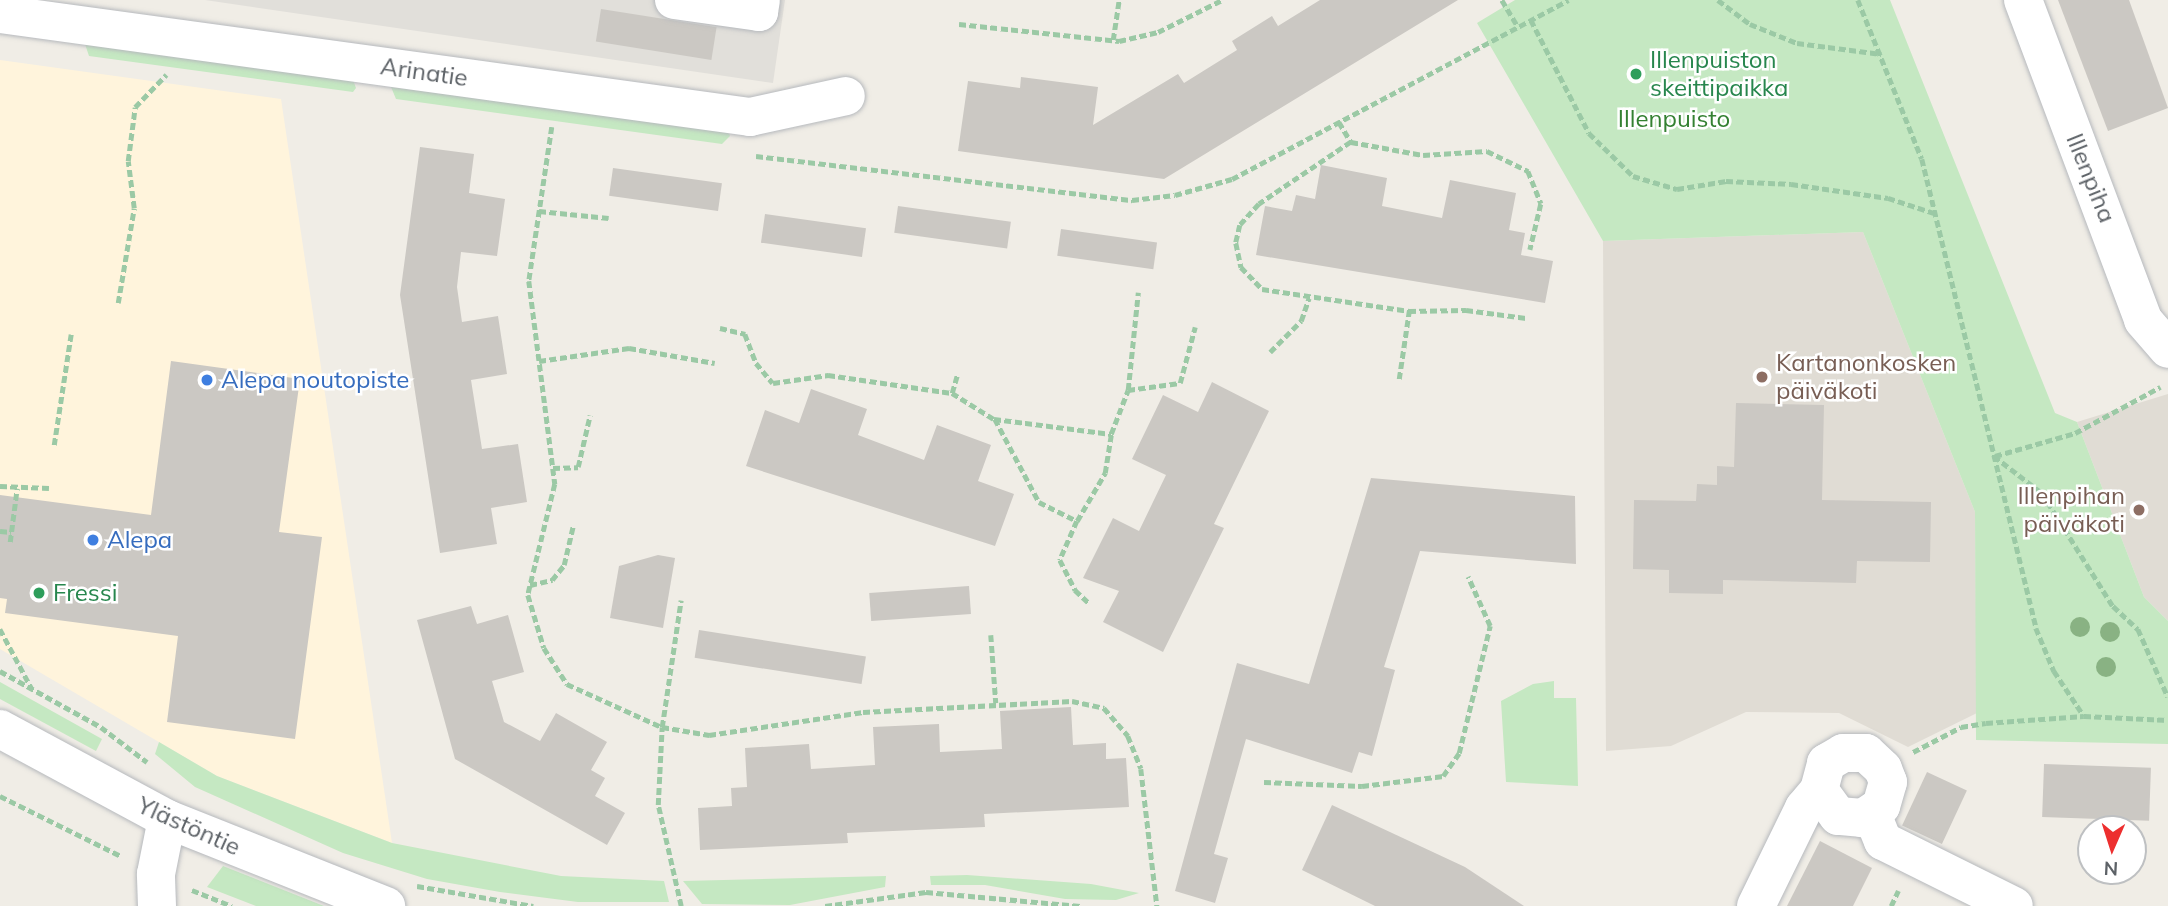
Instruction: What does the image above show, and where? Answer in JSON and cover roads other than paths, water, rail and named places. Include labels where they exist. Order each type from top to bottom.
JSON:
[{"type":"street","points":[[674,0],[759,12],[761,0]]},
{"type":"street","name":"Illenpiha","points":[[2023,0],[2143,320],[2168,349]]},
{"type":"street","name":"Arinatie","points":[[0,14],[750,117],[846,96]]},
{"type":"street","name":"Ylästöntie","points":[[0,729],[167,819],[386,906]]},
{"type":"street","points":[[1756,906],[1804,808],[1819,790],[1826,763],[1843,753],[1866,753],[1883,769],[1885,798],[1872,814],[1838,816],[1819,790]]},
{"type":"street","points":[[1872,814],[1883,841],[2014,906]]},
{"type":"street","points":[[157,890],[167,819]]},
{"type":"place","name":"Illenpuiston skeittipaikka","points":[[1636,74]]},
{"type":"place","name":"Kartanonkosken päiväkoti","points":[[1762,377]]},
{"type":"place","name":"Alepa noutopiste","points":[[207,380]]},
{"type":"place","name":"Illenpihan päiväkoti","points":[[2139,510]]},
{"type":"place","name":"Alepa","points":[[93,540]]},
{"type":"place","name":"Fressi","points":[[39,593]]},
{"type":"park label","name":"Illenpuisto","points":[[1674,119]]}]
